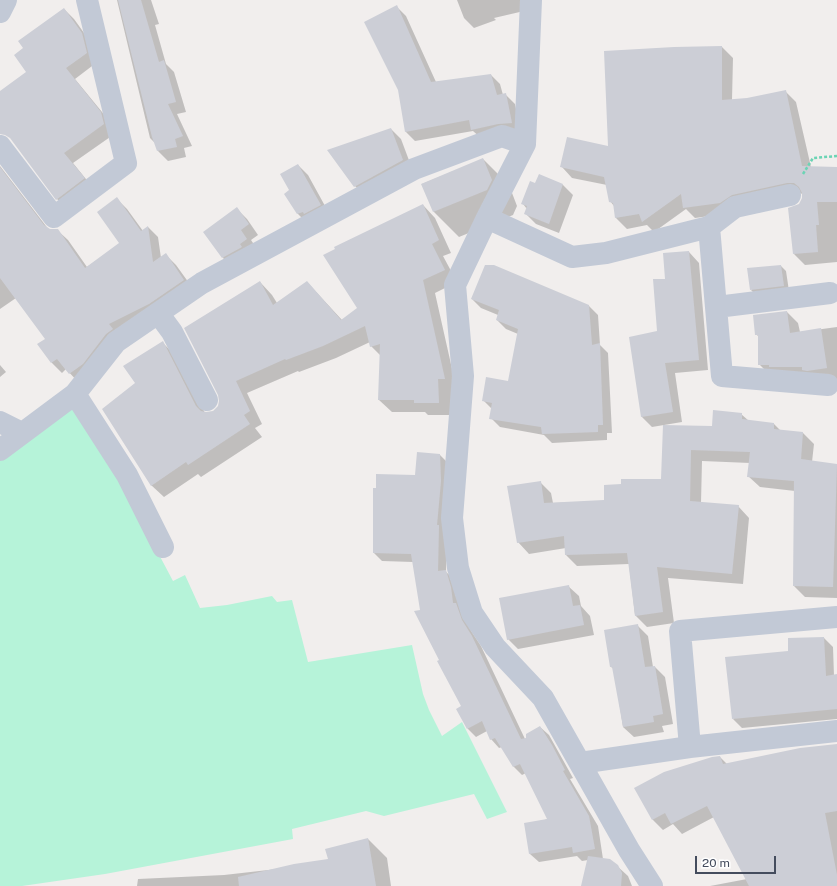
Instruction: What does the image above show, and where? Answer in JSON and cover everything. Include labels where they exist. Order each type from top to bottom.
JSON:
[{"type":"street","points":[[0,12],[6,0]]},
{"type":"street","points":[[0,146],[54,217],[126,163],[88,0]]},
{"type":"street","points":[[531,0],[525,144],[455,285],[463,376],[452,518],[458,568],[472,613],[495,647],[543,698],[629,850],[652,886]]},
{"type":"street","points":[[0,450],[75,394],[116,342],[202,283],[414,169],[502,136],[525,144]]},
{"type":"street","points":[[487,218],[572,257],[606,253],[709,227],[735,207],[790,195]]},
{"type":"street","points":[[709,227],[722,376],[828,385]]},
{"type":"street","points":[[717,307],[830,293]]},
{"type":"street","points":[[158,313],[172,332],[207,400]]},
{"type":"street","points":[[75,394],[127,475],[163,547]]},
{"type":"street","points":[[0,422],[22,433]]},
{"type":"street","points":[[690,747],[680,631],[837,617]]},
{"type":"street","points":[[580,763],[690,747],[837,731]]},
{"type":"path","points":[[790,195],[813,158],[837,156]]},
{"type":"green space","points":[[73,407],[112,466],[173,581],[185,575],[200,608],[227,605],[272,596],[277,602],[292,600],[308,662],[412,645],[423,694],[442,736],[462,722],[507,812],[487,819],[474,794],[384,816],[366,811],[292,829],[293,839],[105,874],[22,886],[0,886],[0,460]]},
{"type":"building","points":[[118,0],[141,0],[159,62],[164,60],[176,102],[168,104],[183,136],[175,139],[177,147],[157,151],[152,137]]},
{"type":"building","points":[[397,5],[431,82],[491,74],[497,95],[506,93],[512,123],[498,124],[471,130],[469,120],[405,132],[398,90],[364,22]]},
{"type":"building","points":[[64,8],[82,33],[87,53],[66,68],[101,112],[104,124],[64,153],[85,178],[56,200],[10,138],[0,134],[0,91],[26,72],[14,55],[23,48],[18,41]]},
{"type":"building","points":[[722,46],[722,100],[747,98],[786,90],[802,166],[837,167],[837,202],[817,202],[819,225],[816,225],[818,252],[793,254],[788,208],[799,204],[802,198],[802,193],[799,187],[794,183],[787,183],[732,195],[720,203],[683,208],[681,194],[642,222],[639,214],[615,218],[613,203],[609,202],[604,177],[560,167],[567,137],[608,146],[604,51]]},
{"type":"building","points":[[391,128],[403,160],[354,187],[327,150]]},
{"type":"building","points":[[483,158],[492,180],[487,190],[433,212],[421,184]]},
{"type":"building","points":[[298,164],[321,205],[304,214],[303,212],[297,214],[284,194],[289,190],[280,174]]},
{"type":"building","points":[[0,167],[44,225],[50,229],[58,229],[85,268],[119,243],[97,212],[117,197],[141,231],[148,226],[153,262],[166,253],[184,280],[149,304],[109,324],[113,329],[106,334],[83,364],[69,374],[57,359],[51,363],[37,344],[45,339],[0,278]]},
{"type":"building","points":[[539,174],[563,184],[549,224],[524,214],[527,206],[521,204],[530,181],[535,183]]},
{"type":"building","points":[[423,204],[439,240],[432,244],[445,270],[423,280],[445,379],[438,379],[439,403],[414,403],[414,400],[378,400],[380,344],[370,347],[365,326],[323,346],[286,360],[285,359],[236,381],[250,411],[244,415],[250,424],[188,465],[186,462],[151,486],[102,409],[135,383],[123,366],[163,341],[196,406],[201,411],[213,411],[218,406],[218,395],[184,328],[260,281],[273,305],[307,281],[341,320],[357,308],[323,255],[335,249],[334,247]]},
{"type":"building","points":[[237,207],[249,224],[241,230],[247,239],[240,244],[242,247],[222,258],[203,232]]},
{"type":"building","points":[[689,251],[699,360],[665,363],[673,412],[641,417],[629,337],[657,331],[653,279],[665,279],[663,253]]},
{"type":"building","points":[[485,265],[494,265],[589,305],[592,345],[600,343],[603,425],[598,425],[598,432],[542,434],[541,427],[489,419],[492,403],[482,401],[486,377],[508,381],[518,329],[496,320],[499,310],[471,299]]},
{"type":"building","points":[[781,265],[784,286],[750,290],[747,268]]},
{"type":"building","points":[[787,311],[790,333],[821,328],[827,368],[807,371],[802,370],[802,367],[769,367],[769,365],[758,365],[758,335],[755,335],[753,315]]},
{"type":"building","points":[[713,410],[742,413],[742,419],[774,423],[774,429],[803,432],[801,459],[837,464],[833,587],[793,586],[794,481],[747,477],[750,452],[691,450],[690,501],[739,505],[732,574],[657,567],[663,612],[635,616],[627,553],[565,555],[564,536],[517,543],[507,486],[541,481],[544,503],[604,500],[604,485],[621,484],[621,479],[661,479],[663,425],[712,426]]},
{"type":"building","points":[[417,452],[440,454],[441,481],[437,525],[439,525],[438,571],[446,570],[451,587],[453,603],[456,603],[462,620],[472,636],[521,739],[526,738],[526,734],[540,726],[552,745],[565,770],[563,771],[589,816],[595,849],[573,853],[572,847],[529,854],[524,823],[547,819],[520,764],[513,767],[495,738],[490,740],[482,721],[467,729],[456,709],[461,706],[437,661],[439,660],[414,611],[420,610],[411,554],[373,553],[373,488],[376,488],[376,474],[415,475]]},
{"type":"building","points":[[569,585],[573,606],[580,605],[584,625],[507,640],[499,598]]},
{"type":"building","points":[[638,624],[645,667],[655,666],[663,714],[653,716],[654,722],[623,727],[612,667],[610,667],[604,630]]},
{"type":"building","points":[[824,637],[826,676],[837,674],[837,709],[732,719],[725,657],[788,651],[788,638]]},
{"type":"building","points":[[837,744],[837,811],[825,813],[837,875],[837,886],[749,886],[707,806],[671,824],[665,813],[652,820],[634,788],[664,772],[712,757],[720,756],[723,764],[800,748]]},
{"type":"building","points":[[368,838],[376,886],[239,886],[238,877],[294,864],[328,859],[325,849]]},
{"type":"building","points":[[588,856],[610,859],[618,865],[622,873],[621,886],[581,886]]}]
